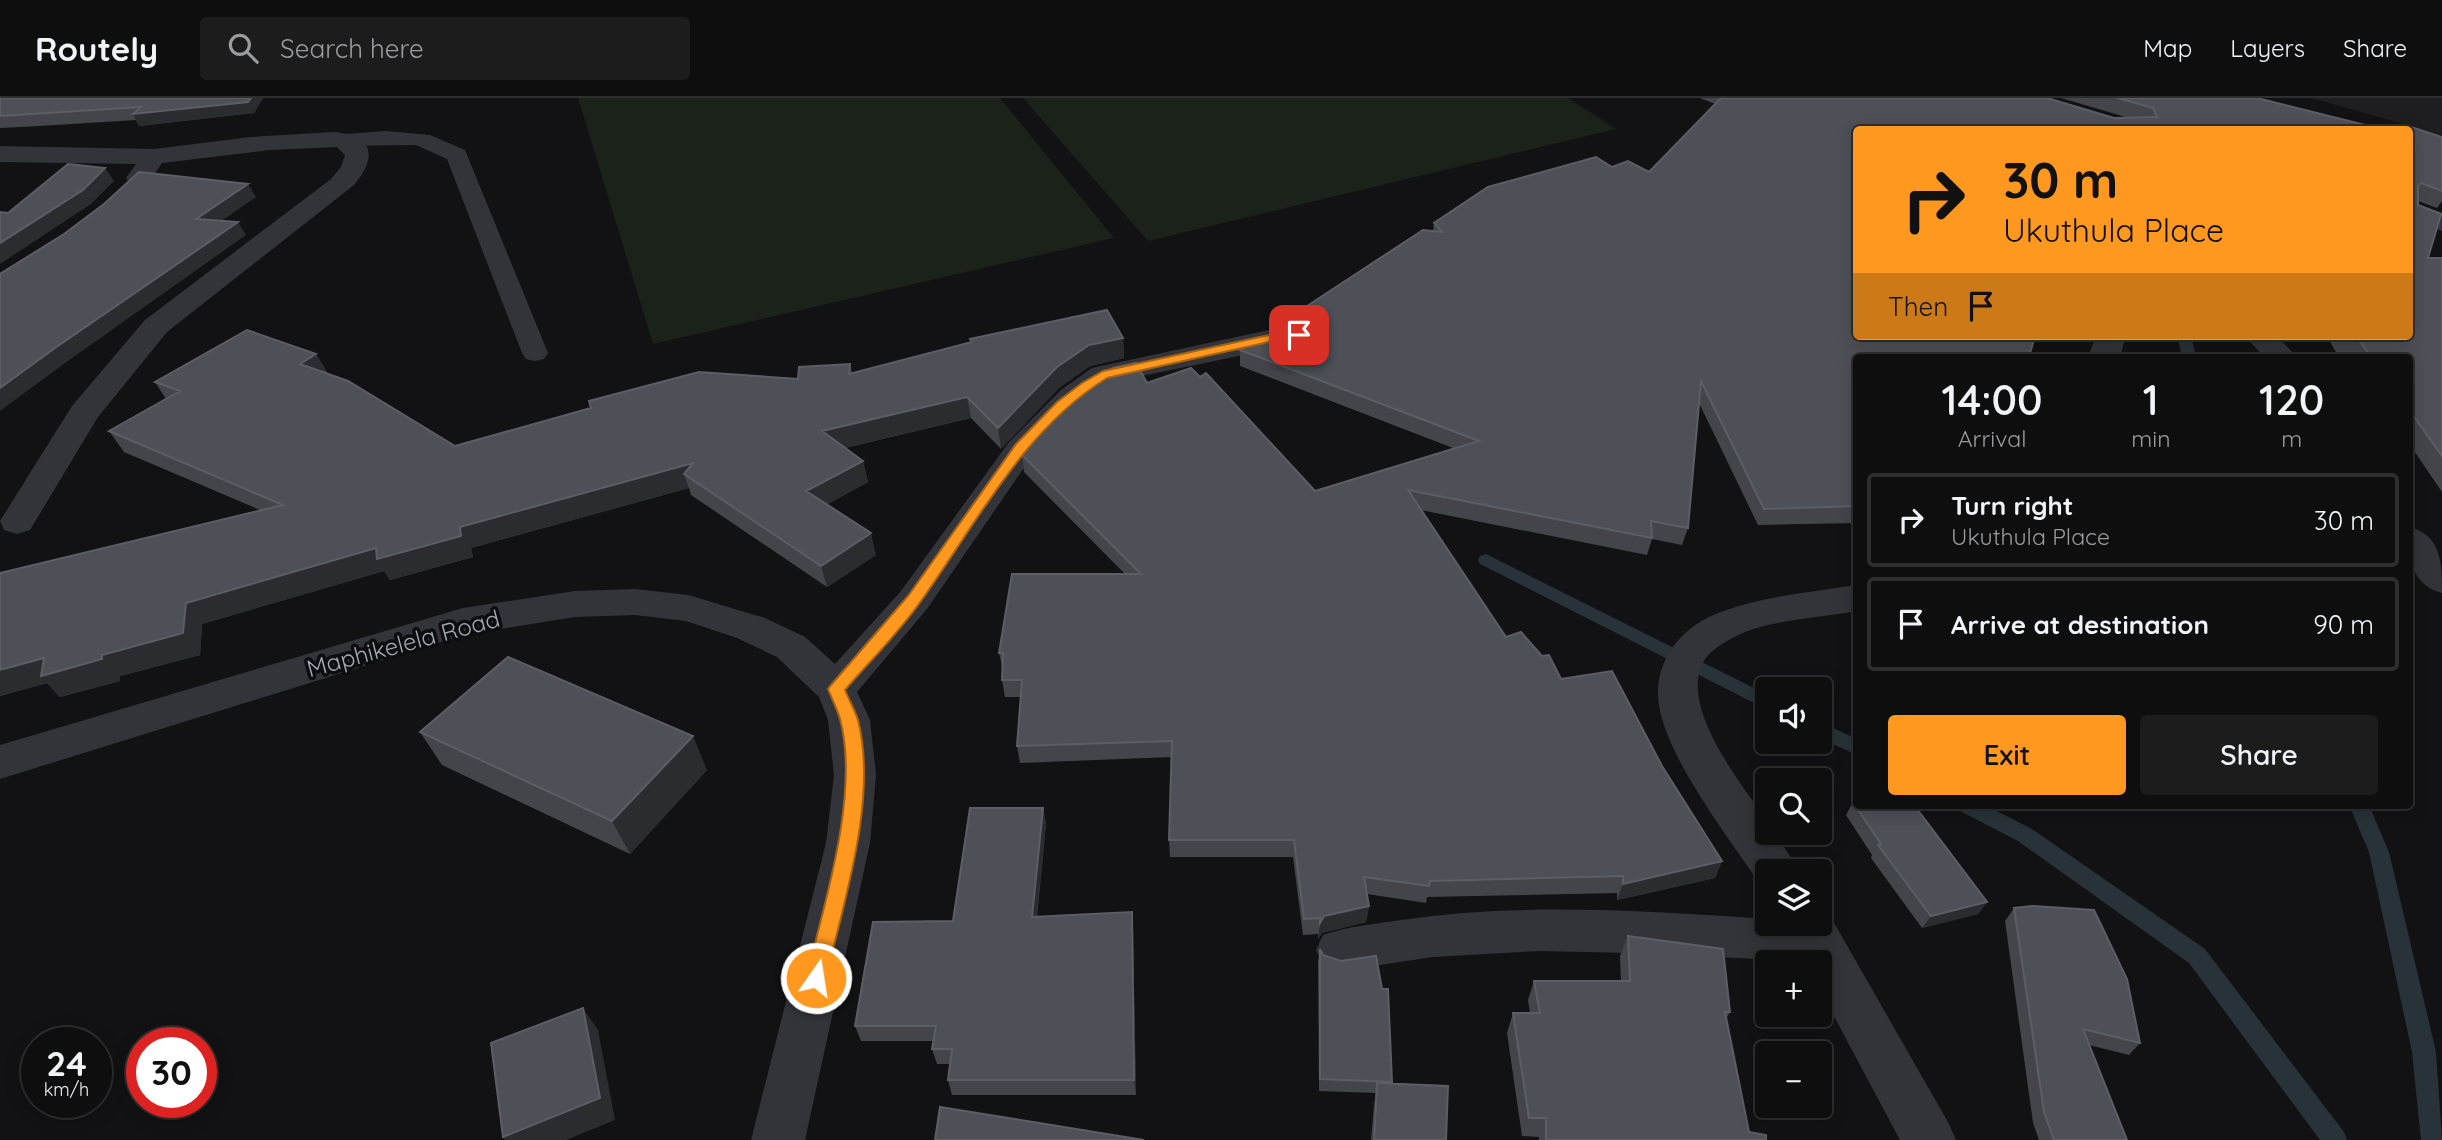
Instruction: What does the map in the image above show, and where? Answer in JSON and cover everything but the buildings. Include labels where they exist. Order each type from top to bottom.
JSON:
[{"type":"street","points":[[0,154],[154,157],[260,144],[341,140],[353,146],[358,158],[355,169],[310,209],[156,326],[84,412],[17,522]]},
{"type":"street","points":[[125,193],[154,157]]},
{"type":"street","points":[[2413,210],[2442,223]]},
{"type":"street","points":[[836,689],[914,600],[1020,447],[1086,385],[1103,375],[1269,338],[1299,335]]},
{"type":"street","points":[[2264,340],[2278,354]]},
{"type":"street","points":[[2413,543],[2442,580]]},
{"type":"street","points":[[1768,859],[1686,732],[1678,695],[1682,664],[1696,643],[1732,622],[1761,614],[1853,599]]},
{"type":"street","name":"Maphikelela Road","points":[[0,762],[463,622],[575,604],[635,602],[688,608],[751,628],[791,647],[836,689],[849,720],[855,775],[848,843],[778,1140]]},
{"type":"street","points":[[1340,950],[1447,935],[1555,931],[1755,933]]},
{"type":"street","points":[[1816,936],[1929,1140]]},
{"type":"lane","points":[[341,140],[416,139],[441,143],[457,155],[535,353]]},
{"type":"shaded area","points":[[578,98],[1000,98],[1114,238],[653,344]]},
{"type":"shaded area","points":[[1023,98],[1568,98],[1616,129],[1148,241]]},
{"type":"shaded area","points":[[2311,98],[2442,98],[2442,135]]},
{"type":"waterway","points":[[2185,340],[2188,354]]},
{"type":"waterway","points":[[1486,560],[1755,696]]},
{"type":"waterway","points":[[1832,735],[1853,746]]},
{"type":"waterway","points":[[1975,809],[2025,835],[2197,956],[2335,1140]]},
{"type":"waterway","points":[[2361,809],[2379,852],[2424,1052],[2433,1140]]},
{"type":"route","points":[[816,978],[848,843],[855,775],[849,720],[836,689],[914,600],[1020,447],[1086,385],[1103,375],[1269,338],[1299,335]]}]
